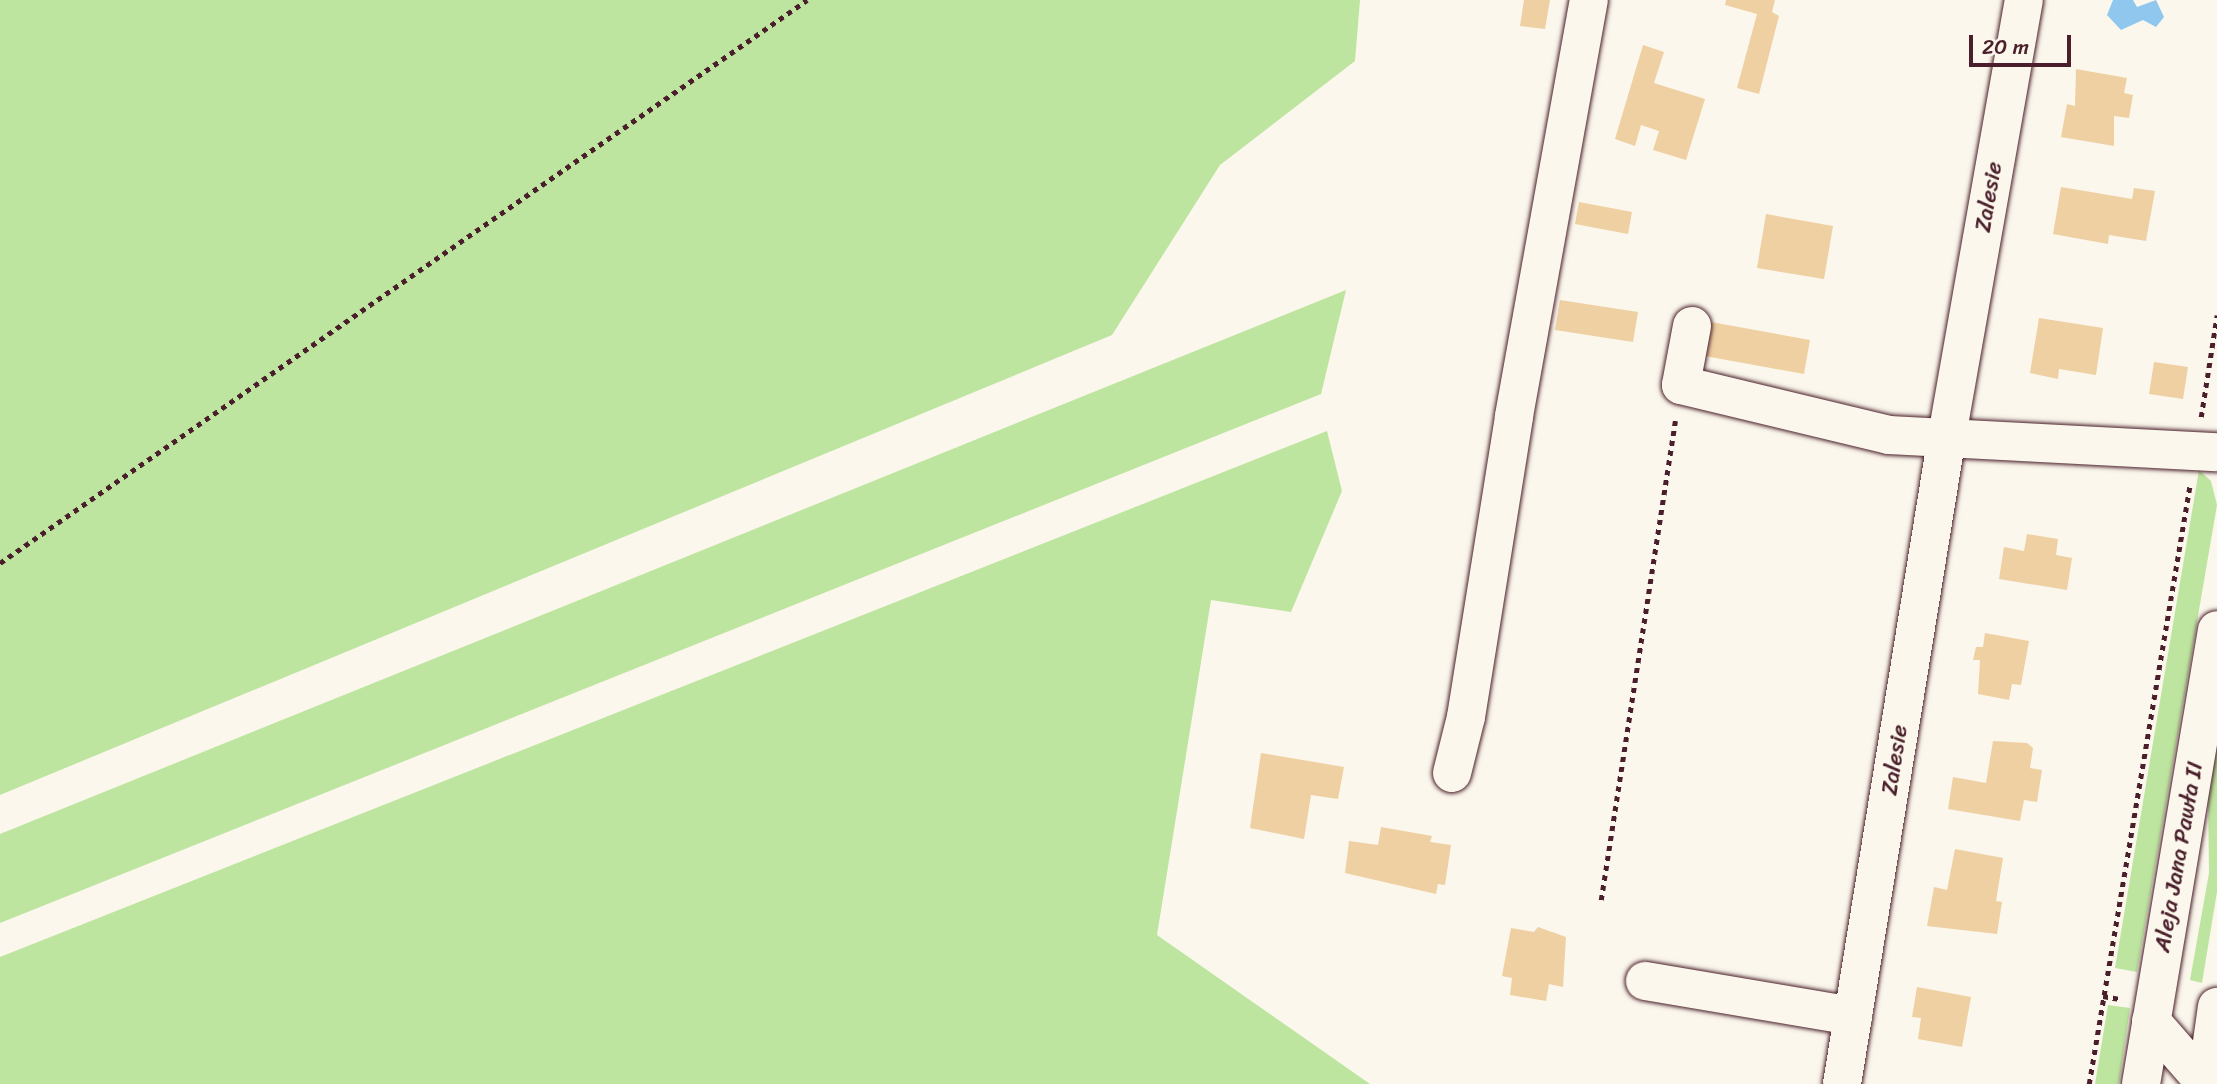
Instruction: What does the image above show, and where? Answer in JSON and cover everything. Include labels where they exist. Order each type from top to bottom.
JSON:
[{"type":"street","points":[[1452,773],[1466,717],[1514,416],[1589,0]]},
{"type":"street","name":"Zalesie","points":[[1842,1084],[1947,436],[2024,0]]},
{"type":"street","points":[[1692,326],[1681,385],[1889,435],[2206,451]]},
{"type":"street","name":"Aleja Jana Pawła II","points":[[2141,1084],[2217,630]]},
{"type":"street","points":[[1645,981],[1853,1016]]},
{"type":"street","points":[[2206,1084],[2217,1007]]},
{"type":"street","points":[[2151,1021],[2206,1084]]},
{"type":"path","points":[[0,563],[807,0]]},
{"type":"path","points":[[2090,1084],[2206,451],[2217,316]]},
{"type":"path","points":[[1601,900],[1681,385]]},
{"type":"green space","points":[[0,0],[1360,0],[1355,61],[1220,165],[1112,335],[0,795]]},
{"type":"green space","points":[[1346,290],[1321,394],[0,923],[0,834]]},
{"type":"green space","points":[[1327,431],[1342,491],[1291,612],[1211,600],[1157,935],[1370,1084],[0,1084],[0,957]]},
{"type":"green space","points":[[2199,470],[2211,481],[2217,505],[2137,972],[2115,968]]},
{"type":"green space","points":[[2217,741],[2217,892],[2202,983],[2190,980],[2209,873],[2208,793]]},
{"type":"green space","points":[[2108,1005],[2130,1008],[2119,1084],[2095,1084]]},
{"type":"water","points":[[2113,0],[2133,0],[2137,7],[2156,0],[2164,17],[2156,27],[2143,20],[2121,30],[2107,15]]},
{"type":"building","points":[[1524,0],[1550,0],[1545,29],[1520,26]]},
{"type":"building","points":[[1726,0],[1775,0],[1772,12],[1779,16],[1759,94],[1737,88],[1757,14],[1725,5]]},
{"type":"building","points":[[1643,45],[1664,52],[1654,83],[1705,99],[1686,160],[1653,150],[1659,131],[1641,125],[1635,146],[1615,139]]},
{"type":"building","points":[[2076,69],[2127,78],[2124,93],[2133,95],[2129,118],[2114,116],[2114,146],[2061,137],[2067,104],[2075,106]]},
{"type":"building","points":[[2061,187],[2132,199],[2134,188],[2155,191],[2146,241],[2109,235],[2108,244],[2053,234]]},
{"type":"building","points":[[1579,202],[1632,212],[1628,234],[1575,224]]},
{"type":"building","points":[[1766,214],[1833,226],[1824,279],[1757,268]]},
{"type":"building","points":[[1560,300],[1638,312],[1633,342],[1555,330]]},
{"type":"building","points":[[2039,318],[2103,328],[2096,375],[2059,369],[2058,379],[2030,373]]},
{"type":"building","points":[[1711,322],[1810,340],[1804,374],[1705,356]]},
{"type":"building","points":[[2154,362],[2188,367],[2183,399],[2149,394]]},
{"type":"building","points":[[2027,534],[2058,539],[2056,555],[2072,558],[2067,590],[1999,579],[2004,547],[2024,551]]},
{"type":"building","points":[[1985,633],[2029,641],[2021,685],[2012,684],[2009,700],[1978,694],[1980,660],[1973,660],[1976,647],[1983,647]]},
{"type":"building","points":[[1993,741],[2027,743],[2033,748],[2030,768],[2042,770],[2037,802],[2024,800],[2020,821],[1948,809],[1953,777],[1986,783]]},
{"type":"building","points":[[1261,753],[1344,767],[1338,799],[1311,795],[1304,839],[1250,828]]},
{"type":"building","points":[[1381,827],[1432,836],[1430,842],[1451,845],[1445,885],[1438,884],[1436,894],[1345,873],[1349,841],[1378,845]]},
{"type":"building","points":[[1955,849],[2003,858],[1996,901],[2002,902],[1997,934],[1927,926],[1934,887],[1947,890]]},
{"type":"building","points":[[1538,927],[1566,937],[1563,987],[1549,984],[1546,1001],[1510,995],[1512,978],[1502,976],[1511,928],[1534,932]]},
{"type":"building","points":[[1917,987],[1971,997],[1962,1047],[1918,1039],[1921,1018],[1912,1017]]}]
